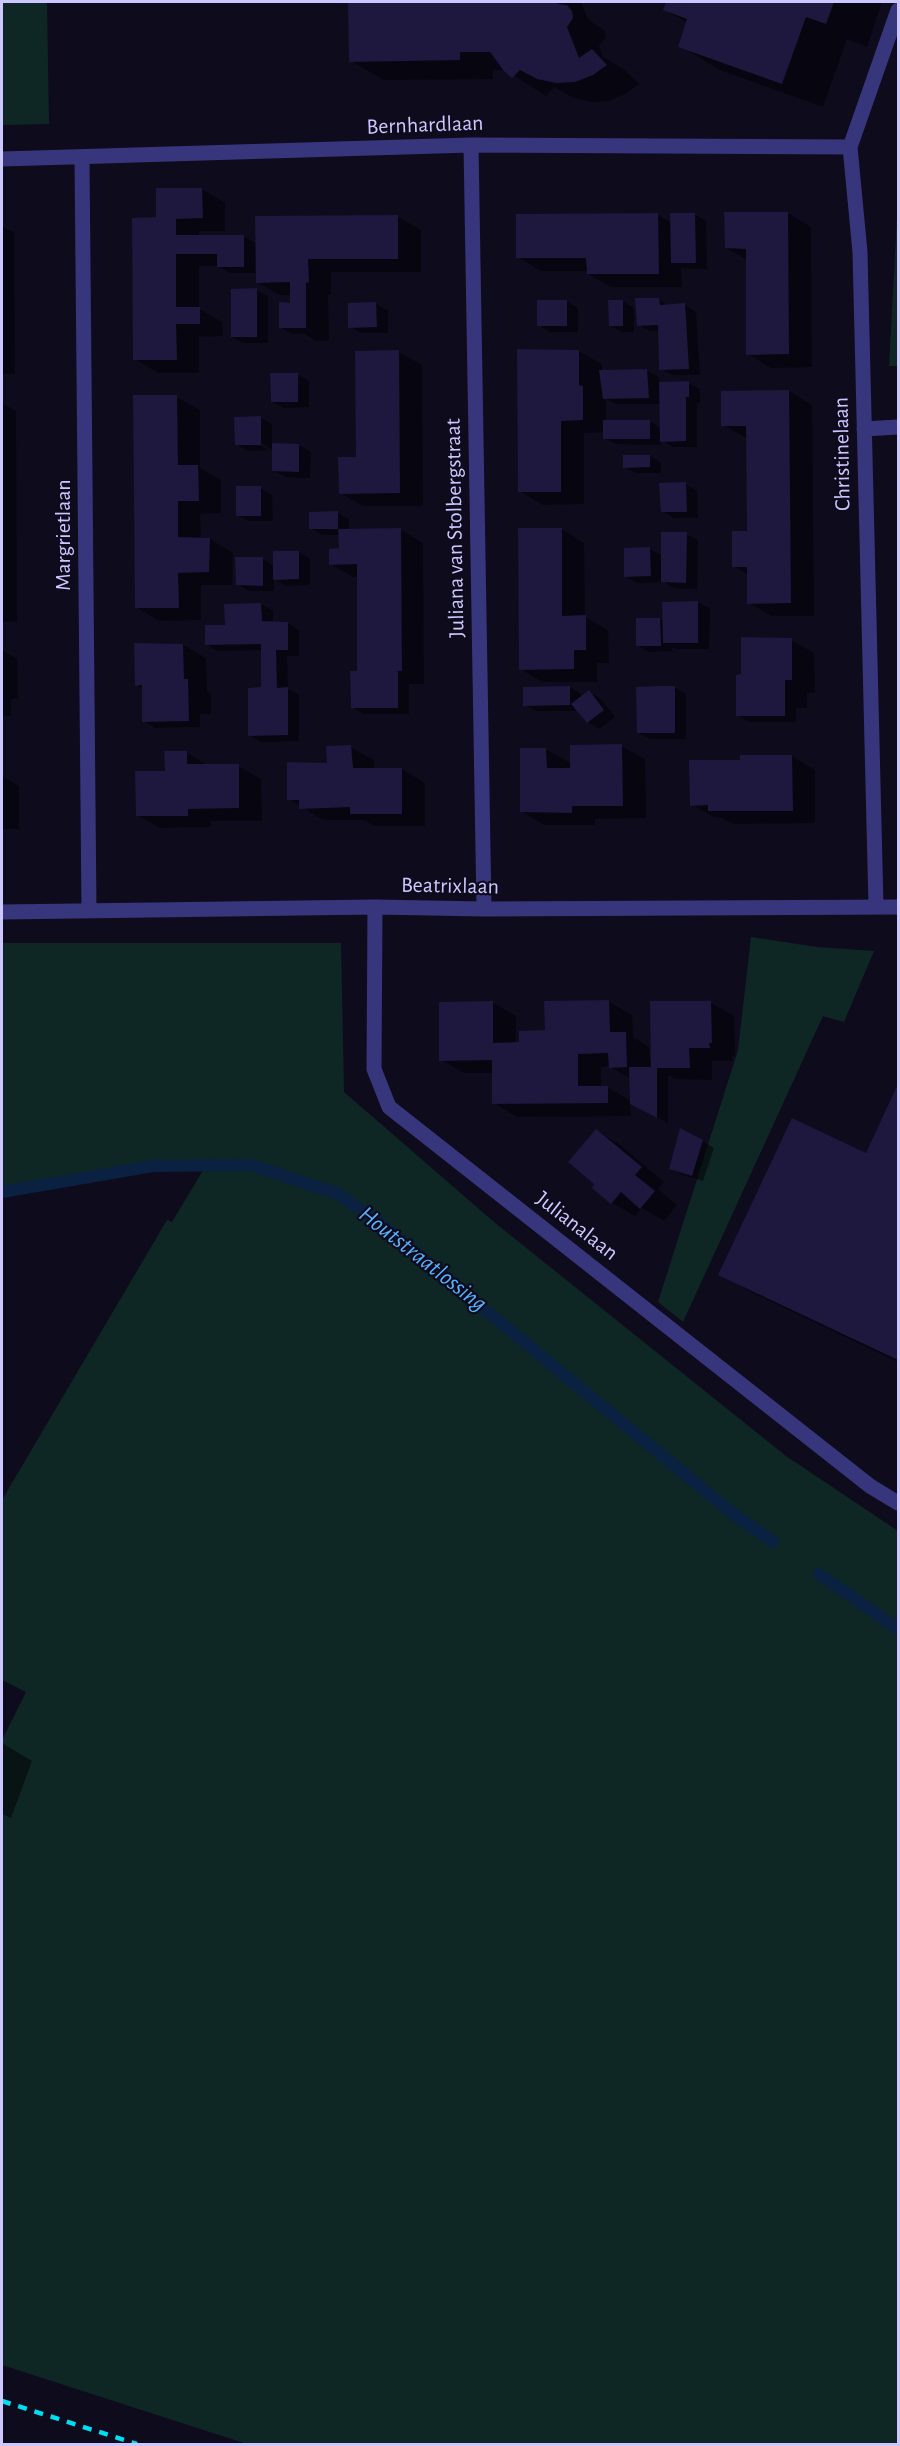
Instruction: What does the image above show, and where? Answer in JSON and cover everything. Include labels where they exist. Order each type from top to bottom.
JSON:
[{"type":"street","name":"Christinelaan","points":[[876,906],[860,252],[850,147],[898,10]]},
{"type":"street","name":"Bernhardlaan","points":[[2,159],[471,145],[850,147]]},
{"type":"street","name":"Juliana van Stolbergstraat","points":[[471,145],[484,909]]},
{"type":"street","name":"Margrietlaan","points":[[82,158],[89,911]]},
{"type":"street","points":[[864,429],[898,427]]},
{"type":"street","name":"Beatrixlaan","points":[[2,912],[375,907],[484,909],[898,907]]},
{"type":"street","name":"Julianalaan","points":[[375,907],[374,1069],[389,1107],[870,1486],[898,1503]]},
{"type":"green space","points":[[2,2],[47,2],[49,124],[2,125]]},
{"type":"green space","points":[[898,198],[898,366],[889,366]]},
{"type":"green space","points":[[751,937],[817,947],[874,951],[844,1022],[823,1016],[683,1322],[658,1302],[738,1050]]},
{"type":"green space","points":[[2,943],[341,943],[344,1092],[494,1222],[786,1456],[898,1531],[898,2444],[247,2444],[2,2365],[2,1740],[26,1692],[2,1680],[2,1500],[167,1220],[172,1222],[205,1167],[155,1166],[2,1196]]},
{"type":"building","points":[[348,2],[557,2],[567,5],[572,11],[573,18],[567,27],[579,58],[592,49],[607,65],[593,75],[575,82],[556,83],[537,79],[520,70],[512,78],[490,52],[460,52],[460,60],[349,62]]},
{"type":"building","points":[[666,2],[834,2],[826,24],[806,17],[782,84],[678,47],[687,19],[663,10]]},
{"type":"building","points":[[156,188],[202,188],[203,218],[176,219],[176,235],[244,235],[244,267],[217,267],[217,254],[176,254],[176,307],[200,307],[200,324],[176,324],[177,360],[133,360],[132,218],[156,217]]},
{"type":"building","points":[[724,212],[788,212],[789,354],[746,355],[746,249],[725,248]]},
{"type":"building","points":[[658,213],[659,274],[587,274],[586,258],[516,258],[516,214]]},
{"type":"building","points":[[670,213],[695,213],[696,263],[671,263]]},
{"type":"building","points":[[398,215],[398,259],[308,259],[306,328],[279,328],[279,302],[290,303],[290,282],[256,283],[255,216]]},
{"type":"building","points":[[257,288],[257,337],[231,337],[231,289]]},
{"type":"building","points":[[635,298],[659,298],[660,305],[685,303],[689,369],[659,370],[658,325],[637,326]]},
{"type":"building","points":[[537,300],[567,300],[567,326],[537,326]]},
{"type":"building","points":[[608,300],[623,300],[623,326],[609,326]]},
{"type":"building","points":[[376,302],[377,327],[348,328],[348,303]]},
{"type":"building","points":[[517,349],[579,350],[579,385],[583,386],[583,420],[561,421],[561,492],[518,492]]},
{"type":"building","points":[[399,350],[400,493],[339,494],[338,457],[356,457],[355,351]]},
{"type":"building","points":[[647,369],[649,398],[603,399],[599,370]]},
{"type":"building","points":[[270,373],[298,373],[298,402],[271,402]]},
{"type":"building","points":[[689,381],[689,397],[686,397],[686,441],[660,442],[659,382]]},
{"type":"building","points":[[789,390],[791,603],[747,604],[747,567],[732,567],[732,531],[747,531],[746,426],[721,426],[721,391]]},
{"type":"building","points":[[133,395],[177,395],[178,465],[198,465],[199,501],[178,501],[178,537],[210,538],[209,572],[178,573],[179,608],[135,608]]},
{"type":"building","points":[[261,416],[261,445],[235,445],[234,417]]},
{"type":"building","points":[[603,420],[650,420],[650,439],[603,439]]},
{"type":"building","points":[[272,443],[299,444],[299,472],[272,471]]},
{"type":"building","points":[[623,455],[650,455],[650,467],[623,468]]},
{"type":"building","points":[[686,482],[687,512],[661,512],[659,483]]},
{"type":"building","points":[[236,486],[261,486],[261,516],[236,516]]},
{"type":"building","points":[[338,511],[338,529],[309,529],[309,512]]},
{"type":"building","points":[[401,528],[402,671],[398,671],[398,708],[351,708],[350,671],[357,671],[357,564],[329,565],[329,549],[339,548],[338,529]]},
{"type":"building","points":[[518,528],[562,528],[562,616],[586,615],[586,650],[574,650],[574,669],[519,670]]},
{"type":"building","points":[[661,532],[687,532],[686,583],[661,582]]},
{"type":"building","points":[[650,547],[651,576],[624,577],[624,548]]},
{"type":"building","points":[[273,551],[299,551],[299,579],[273,580]]},
{"type":"building","points":[[235,557],[263,557],[263,586],[236,585]]},
{"type":"building","points":[[698,601],[698,643],[663,643],[662,602]]},
{"type":"building","points":[[261,603],[262,621],[288,622],[288,650],[276,650],[277,688],[288,687],[288,735],[248,736],[248,688],[261,687],[261,644],[205,645],[205,625],[225,625],[224,604]]},
{"type":"building","points":[[636,618],[660,618],[661,646],[636,646]]},
{"type":"building","points":[[741,637],[792,638],[792,680],[785,680],[785,716],[736,716],[736,675],[741,674]]},
{"type":"building","points":[[134,643],[183,644],[184,679],[188,679],[189,721],[142,722],[142,685],[135,686]]},
{"type":"building","points":[[570,686],[570,705],[523,706],[523,687]]},
{"type":"building","points":[[675,686],[675,733],[637,733],[636,687]]},
{"type":"building","points":[[589,690],[604,710],[587,723],[571,704]]},
{"type":"building","points":[[622,744],[623,806],[572,806],[572,813],[520,812],[520,748],[546,748],[547,768],[570,768],[570,745]]},
{"type":"building","points":[[351,745],[353,768],[402,768],[402,814],[350,814],[350,807],[299,809],[299,800],[287,800],[287,762],[327,763],[326,746]]},
{"type":"building","points":[[164,751],[187,751],[187,764],[239,764],[239,808],[188,809],[188,816],[136,816],[135,771],[165,771]]},
{"type":"building","points":[[740,755],[792,755],[793,811],[708,811],[708,805],[690,806],[689,760],[740,760]]},
{"type":"building","points":[[609,1000],[610,1032],[626,1032],[627,1067],[609,1068],[608,1053],[578,1054],[578,1086],[608,1086],[608,1103],[492,1104],[492,1060],[439,1061],[439,1002],[493,1001],[493,1043],[519,1042],[519,1031],[545,1030],[544,1001]]},
{"type":"building","points":[[650,1001],[711,1001],[712,1043],[709,1043],[710,1048],[689,1048],[690,1068],[657,1068],[657,1118],[630,1104],[629,1067],[651,1067]]},
{"type":"building","points":[[898,1084],[898,1360],[718,1275],[792,1118],[866,1153]]},
{"type":"building","points":[[680,1128],[703,1140],[692,1176],[669,1169]]},
{"type":"building","points":[[596,1129],[642,1167],[635,1175],[655,1191],[640,1209],[621,1192],[611,1204],[592,1188],[594,1184],[568,1162]]},
{"type":"waterway","name":"Houtstraatlossing","points":[[2,1192],[153,1166],[251,1165],[338,1194],[381,1224],[732,1513],[773,1542]]},
{"type":"waterway","name":"Houtstraatlossing","points":[[819,1574],[898,1629]]},
{"type":"railway","points":[[2,2401],[137,2444]]}]
